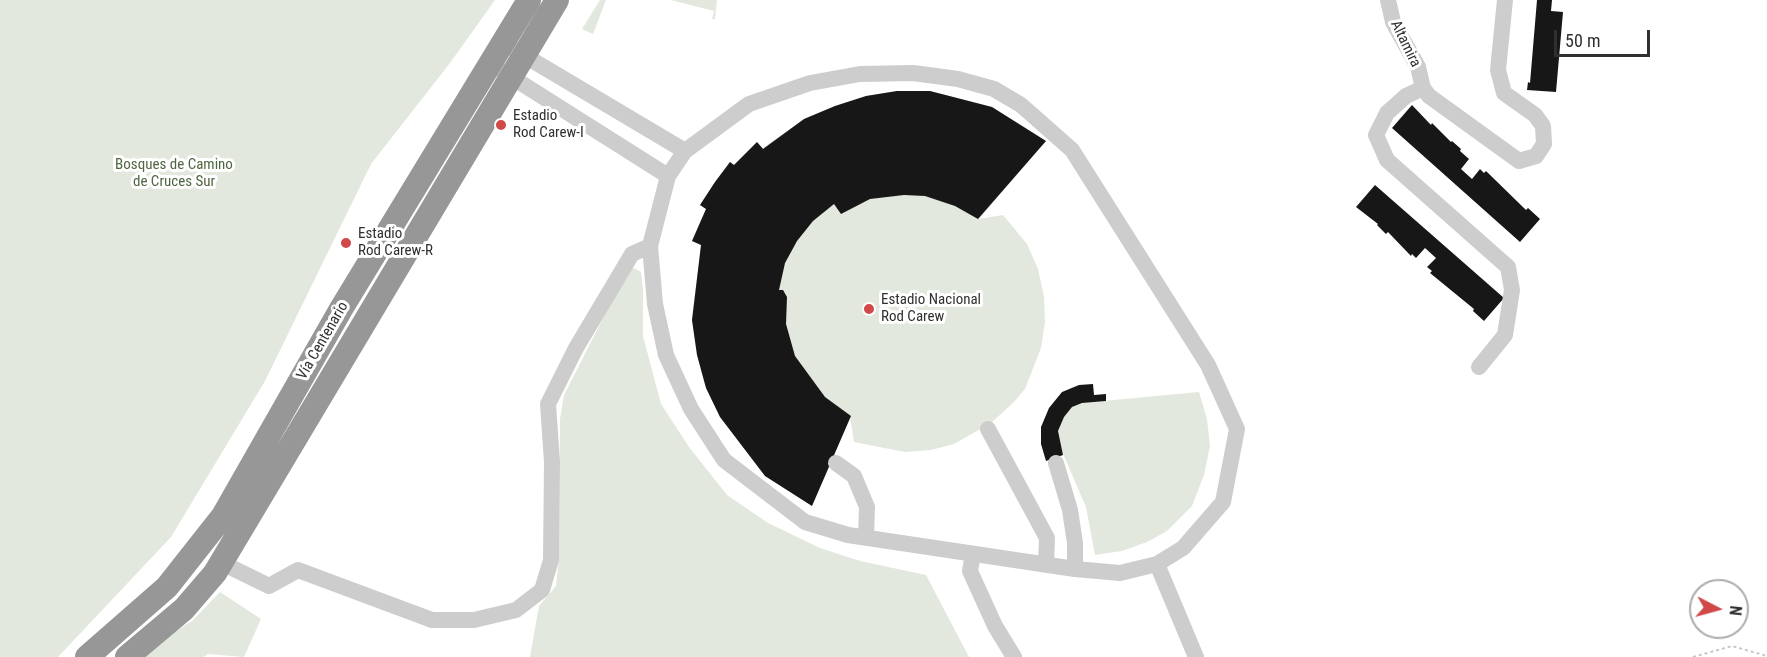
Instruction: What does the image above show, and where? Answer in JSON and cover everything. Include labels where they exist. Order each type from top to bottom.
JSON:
[{"type":"highway","name":"Vía Centenario","points":[[87,657],[167,587],[223,516],[341,309],[529,1]]},
{"type":"highway","name":"Vía Centenario","points":[[127,657],[184,609],[222,563],[555,6]]},
{"type":"lane","name":"Altamira","points":[[1388,0],[1393,22],[1418,67],[1423,88]]},
{"type":"lane","points":[[1479,367],[1505,335],[1512,290],[1508,267],[1387,160],[1376,135],[1387,113],[1406,96],[1423,88],[1429,96],[1519,161],[1536,156],[1544,144],[1543,126],[1535,115],[1504,93],[1498,70],[1505,0]]},
{"type":"lane","points":[[504,43],[685,151]]},
{"type":"lane","points":[[491,64],[668,176]]},
{"type":"lane","points":[[913,73],[958,79],[994,89],[1021,105],[1072,150],[1208,365],[1237,429],[1223,502],[1183,548],[1157,564],[1120,573],[1075,569],[866,538],[805,522],[724,460],[691,409],[666,355],[655,304],[650,246],[668,176],[685,151],[749,104],[810,83],[860,74],[913,73]]},
{"type":"lane","points":[[222,563],[269,586],[298,570],[432,620],[474,620],[516,610],[542,590],[551,560],[552,462],[548,404],[576,348],[632,254],[650,246]]},
{"type":"lane","points":[[988,429],[1047,538],[1046,565]]},
{"type":"lane","points":[[836,463],[854,476],[867,507],[866,538]]},
{"type":"lane","points":[[1056,463],[1070,510],[1075,543],[1075,569]]},
{"type":"lane","points":[[973,554],[970,571],[994,626],[1014,657]]},
{"type":"lane","points":[[1157,564],[1196,657]]},
{"type":"path","points":[[1693,657],[1731,646],[1767,656]]},
{"type":"green space","name":"Bosques de Camino de Cruces Sur","points":[[0,0],[495,0],[450,63],[371,164],[265,381],[171,537],[58,657],[0,657]]},
{"type":"green space","points":[[600,0],[606,0],[593,34],[582,29]]},
{"type":"green space","points":[[671,0],[717,0],[715,19],[712,19],[714,11]]},
{"type":"green space","name":"Estadio Nacional Rod Carew","points":[[897,91],[930,91],[992,107],[1046,141],[979,219],[1003,215],[1027,244],[1038,269],[1044,297],[1045,322],[1041,348],[1025,389],[1013,403],[991,423],[954,444],[931,450],[905,452],[854,442],[850,417],[812,506],[765,476],[720,417],[706,388],[697,355],[692,320],[701,245],[692,241],[706,209],[700,205],[715,182],[730,162],[734,165],[757,142],[763,148],[804,119],[866,96]]},
{"type":"green space","points":[[634,268],[641,272],[643,336],[661,404],[689,447],[727,495],[768,523],[820,548],[860,561],[926,575],[969,657],[530,657],[539,606],[556,586],[559,558],[560,419],[564,395],[626,273]]},
{"type":"green space","points":[[1199,392],[1207,419],[1210,446],[1204,475],[1192,506],[1167,531],[1147,542],[1122,551],[1095,555],[1086,507],[1058,442],[1058,431],[1064,417],[1072,407],[1082,403]]},
{"type":"green space","points":[[220,592],[261,619],[244,657],[208,654],[204,657],[143,657],[163,639],[192,621]]},
{"type":"building","points":[[1537,0],[1552,0],[1551,11],[1563,12],[1556,92],[1527,90],[1528,82],[1530,83]]},
{"type":"building","points":[[897,91],[930,91],[992,107],[1046,141],[978,219],[955,206],[925,196],[904,195],[870,199],[841,214],[834,204],[813,221],[797,241],[785,263],[779,290],[783,290],[787,297],[786,324],[795,356],[825,397],[851,416],[812,506],[765,476],[720,417],[706,388],[697,355],[692,320],[701,245],[692,241],[706,209],[700,205],[715,182],[730,162],[734,165],[757,142],[763,149],[804,119],[866,96]]},
{"type":"building","points":[[1412,105],[1431,125],[1432,123],[1461,149],[1460,151],[1469,159],[1461,169],[1472,179],[1480,169],[1484,173],[1486,171],[1526,210],[1528,208],[1540,219],[1520,242],[1392,128]]},
{"type":"building","points":[[1375,185],[1504,298],[1484,321],[1473,311],[1474,309],[1430,273],[1432,271],[1427,267],[1436,258],[1425,248],[1416,258],[1412,254],[1411,256],[1388,232],[1386,234],[1378,224],[1356,207]]},
{"type":"building","points":[[1093,384],[1094,395],[1106,394],[1106,401],[1082,403],[1072,407],[1064,417],[1058,431],[1063,455],[1046,461],[1041,444],[1041,427],[1049,408],[1062,392],[1079,385]]},
{"type":"place","name":"Estadio Rod Carew-I","points":[[501,125]]},
{"type":"place","name":"Estadio Rod Carew-R","points":[[346,243]]},
{"type":"place","name":"Estadio Nacional Rod Carew","points":[[869,309]]}]
